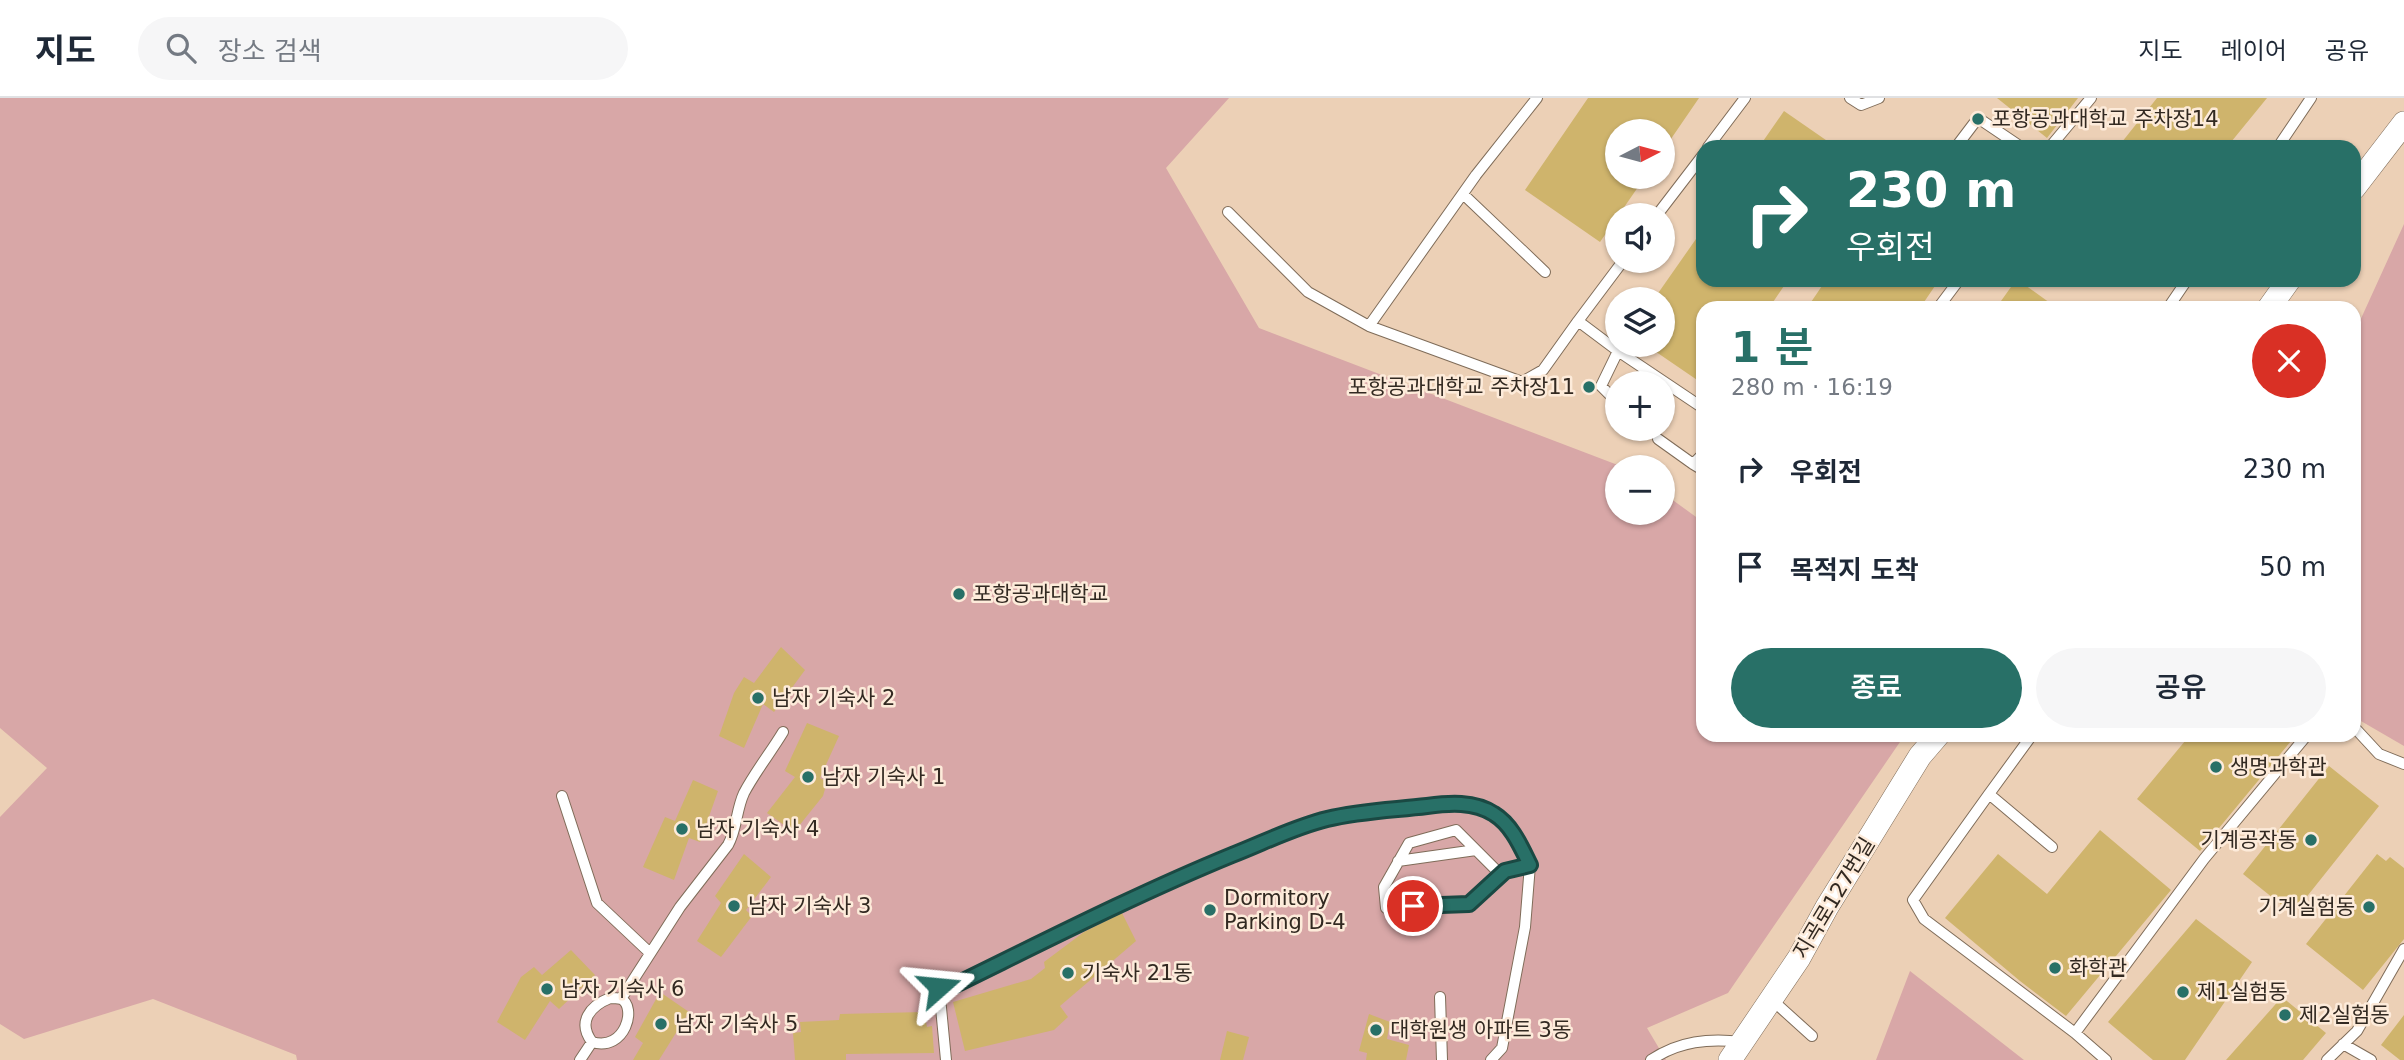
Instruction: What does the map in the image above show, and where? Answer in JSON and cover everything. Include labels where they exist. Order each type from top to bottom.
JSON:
[{"type":"street","points":[[2361,179],[2404,123]]},
{"type":"street","name":"지곡로127번길","points":[[1736,1051],[1799,958],[1827,907],[1920,757],[1932,742]]},
{"type":"lane","points":[[1369,326],[1463,194],[1537,98]]},
{"type":"lane","points":[[1714,140],[1745,98]]},
{"type":"lane","points":[[1850,98],[1861,105],[1879,98]]},
{"type":"lane","points":[[2056,140],[2091,98]]},
{"type":"lane","points":[[2283,140],[2311,98]]},
{"type":"lane","points":[[1961,140],[1978,118],[2011,140]]},
{"type":"lane","points":[[1666,203],[1696,164]]},
{"type":"lane","points":[[1463,194],[1545,272]]},
{"type":"lane","points":[[1228,212],[1308,292],[1369,326],[1522,382],[1543,370],[1614,273]]},
{"type":"lane","points":[[1578,321],[1605,341]]},
{"type":"lane","points":[[1627,357],[1696,403]]},
{"type":"lane","points":[[1661,441],[1696,466]]},
{"type":"lane","points":[[621,999],[680,907],[728,845],[744,792],[783,732]]},
{"type":"lane","points":[[2361,735],[2379,754],[2404,764]]},
{"type":"lane","points":[[2027,742],[1913,900],[1924,919],[2106,1060]]},
{"type":"lane","points":[[2074,1033],[2203,859],[2301,742]]},
{"type":"lane","points":[[1989,794],[2052,847]]},
{"type":"lane","points":[[562,796],[597,904],[650,953]]},
{"type":"lane","points":[[946,1060],[939,987],[953,986],[1100,914],[1199,869],[1307,825],[1389,808],[1458,803],[1492,812],[1502,820],[1515,836],[1530,865],[1525,927],[1502,1048],[1491,1060]]},
{"type":"lane","points":[[1505,871],[1469,904],[1386,908],[1384,887],[1409,843],[1456,830],[1499,873],[1505,871],[1530,865]]},
{"type":"lane","points":[[1398,861],[1476,850]]},
{"type":"lane","points":[[2327,1060],[2357,1031],[2404,949]]},
{"type":"lane","points":[[1440,997],[1442,1060]]},
{"type":"lane","points":[[610,998],[621,999],[629,1013],[619,1038],[608,1044],[592,1042],[586,1034],[585,1025],[589,1013],[597,1003],[610,998]]},
{"type":"lane","points":[[1771,999],[1812,1036]]},
{"type":"lane","points":[[1651,1060],[1691,1043],[1715,1039],[1736,1051]]},
{"type":"lane","points":[[580,1060],[592,1042]]},
{"type":"lane","points":[[2343,1044],[2371,1060]]},
{"type":"shaded area","name":"포항공과대학교","points":[[0,98],[1229,98],[1166,168],[1259,328],[1605,460],[1605,525],[1675,525],[1675,502],[1696,517],[1696,742],[1900,742],[1728,993],[1647,1028],[1666,1060],[297,1060],[296,1055],[153,999],[24,1039],[0,1024],[0,817],[47,768],[0,728]]},
{"type":"shaded area","name":"포항공과대학교","points":[[1068,98],[2404,98],[2404,1060],[0,1060],[0,676]]},
{"type":"shaded area","points":[[2404,224],[2404,746],[2361,721],[2361,319]]},
{"type":"shaded area","points":[[1910,971],[2024,1060],[1876,1060]]},
{"type":"building","points":[[1588,98],[1699,98],[1675,133],[1675,119],[1605,119],[1605,189],[1637,189],[1627,203],[1605,203],[1605,235],[1600,242],[1525,190]]},
{"type":"building","points":[[1997,98],[2078,98],[2047,138]]},
{"type":"building","points":[[2157,98],[2267,98],[2233,140],[2124,140]]},
{"type":"building","points":[[1784,111],[1826,140],[1764,140]]},
{"type":"building","points":[[1696,239],[1696,287],[1783,287],[1774,301],[1696,301],[1696,379],[1664,357],[1675,357],[1675,287],[1662,287],[1675,273],[1675,269]]},
{"type":"building","points":[[1821,287],[1934,287],[1925,301],[1812,301]]},
{"type":"building","points":[[2011,287],[2028,287],[2047,301],[2001,301]]},
{"type":"building","name":"남자 기숙사 2","points":[[781,647],[805,670],[774,712],[763,704],[744,748],[719,736],[734,693],[744,677],[754,683]]},
{"type":"building","name":"남자 기숙사 1","points":[[807,723],[839,736],[820,778],[827,782],[823,796],[794,832],[767,813],[795,777],[785,771]]},
{"type":"building","name":"생명과학관","points":[[2184,742],[2290,742],[2200,851],[2137,799]]},
{"type":"building","name":"기계공작동","points":[[2329,766],[2379,806],[2293,914],[2243,874]]},
{"type":"building","name":"남자 기숙사 4","points":[[693,780],[718,791],[700,842],[689,838],[674,880],[643,867],[665,817],[675,821]]},
{"type":"building","name":"화학관","points":[[2100,830],[2171,890],[2066,1016],[1945,918],[1998,854],[2047,894]]},
{"type":"building","name":"남자 기숙사 3","points":[[744,854],[771,877],[746,910],[752,916],[721,957],[697,941],[721,903],[715,896]]},
{"type":"building","name":"기계실험동","points":[[2377,854],[2386,861],[2390,857],[2404,868],[2404,939],[2363,990],[2306,944]]},
{"type":"building","name":"기숙사 21동","points":[[1122,913],[1136,941],[1060,1006],[1068,1017],[1054,1030],[965,1051],[953,1002],[1031,979],[1045,968],[1044,962],[1084,932]]},
{"type":"building","name":"제1실험동","points":[[2196,919],[2252,962],[2185,1060],[2153,1060],[2108,1022]]},
{"type":"building","name":"남자 기숙사 6","points":[[571,950],[595,975],[559,1009],[550,1001],[525,1040],[497,1022],[521,977],[534,967],[542,975]]},
{"type":"building","name":"남자 기숙사 5","points":[[660,992],[689,1012],[659,1060],[633,1060],[643,1043],[635,1037]]},
{"type":"building","name":"제2실험동","points":[[2282,997],[2326,1033],[2303,1060],[2226,1060]]},
{"type":"building","points":[[924,1012],[927,1027],[932,1026],[934,1053],[846,1054],[846,1060],[795,1060],[793,1033],[801,1032],[800,1022],[839,1020],[840,1014]]},
{"type":"building","name":"대학원생 아파트 3동","points":[[1369,1014],[1390,1022],[1387,1039],[1409,1045],[1406,1060],[1366,1060],[1367,1053],[1359,1051]]},
{"type":"building","points":[[2404,1015],[2404,1060],[2400,1060],[2381,1045]]},
{"type":"building","points":[[1227,1031],[1249,1037],[1243,1060],[1220,1060]]},
{"type":"place","name":"포항공과대학교 주차장14","points":[[1978,119]]},
{"type":"place","name":"포항공과대학교 주차장11","points":[[1589,387]]},
{"type":"place","name":"포항공과대학교","points":[[959,594]]},
{"type":"place","name":"남자 기숙사 2","points":[[758,698]]},
{"type":"place","name":"생명과학관","points":[[2216,767]]},
{"type":"place","name":"남자 기숙사 1","points":[[808,777]]},
{"type":"place","name":"남자 기숙사 4","points":[[682,829]]},
{"type":"place","name":"기계공작동","points":[[2311,840]]},
{"type":"place","name":"남자 기숙사 3","points":[[734,906]]},
{"type":"place","name":"기계실험동","points":[[2369,907]]},
{"type":"place","name":"Dormitory Parking D-4","points":[[1210,910]]},
{"type":"place","name":"화학관","points":[[2055,968]]},
{"type":"place","name":"기숙사 21동","points":[[1068,973]]},
{"type":"place","name":"남자 기숙사 6","points":[[547,989]]},
{"type":"place","name":"제1실험동","points":[[2183,992]]},
{"type":"place","name":"제2실험동","points":[[2285,1015]]},
{"type":"place","name":"남자 기숙사 5","points":[[661,1024]]},
{"type":"place","name":"대학원생 아파트 3동","points":[[1376,1030]]},
{"type":"route","points":[[939,987],[953,986],[1199,869],[1326,819],[1389,808],[1458,803],[1492,812],[1502,820],[1515,836],[1530,865],[1505,871],[1469,904],[1413,906]]}]
